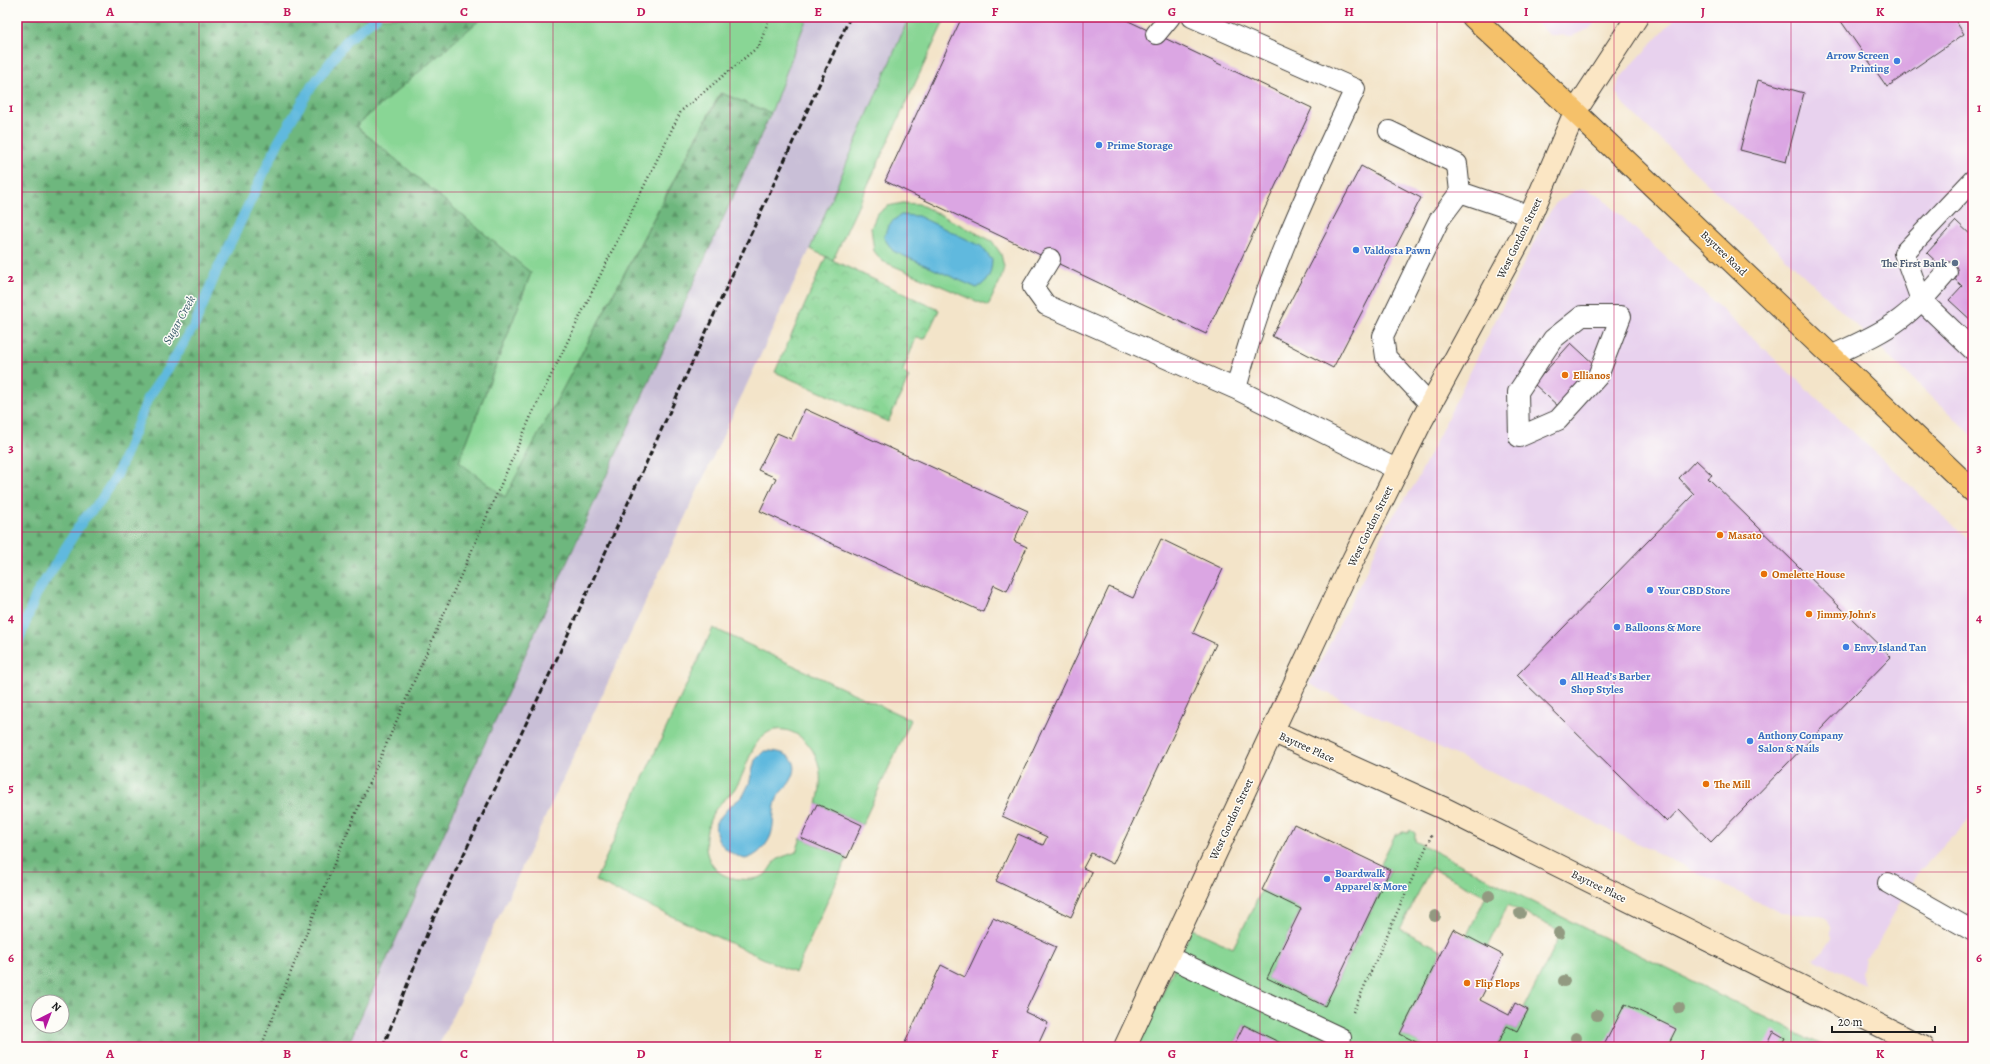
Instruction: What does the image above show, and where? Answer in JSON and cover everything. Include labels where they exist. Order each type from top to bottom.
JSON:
[{"type":"main road","name":"Baytree Road","points":[[1473,17],[1575,112],[1973,491]]},
{"type":"street","name":"West Gordon Street","points":[[1125,1047],[1341,584],[1431,405],[1521,238],[1575,112],[1637,17]]},
{"type":"street","name":"Baytree Place","points":[[1272,731],[1443,808],[1923,1047]]},
{"type":"lane","points":[[1156,34],[1170,17]]},
{"type":"lane","points":[[1192,17],[1355,89],[1293,221],[1248,344],[1236,389]]},
{"type":"lane","points":[[1389,132],[1457,164],[1460,192],[1438,220],[1383,336],[1386,357],[1431,405]]},
{"type":"lane","points":[[1973,180],[1904,253],[1922,300],[1973,350]]},
{"type":"lane","points":[[1460,192],[1531,216]]},
{"type":"lane","points":[[1050,259],[1034,287],[1046,305],[1236,389],[1398,470]]},
{"type":"lane","points":[[1832,356],[1877,334],[1900,320],[1922,300],[1947,272]]},
{"type":"lane","points":[[1582,316],[1621,316],[1598,376],[1558,420],[1519,437],[1518,392],[1553,339],[1582,316]]},
{"type":"lane","points":[[1888,883],[1973,931]]},
{"type":"lane","points":[[1167,956],[1341,1038]]},
{"type":"path","points":[[261,1047],[340,849],[532,414],[667,139],[681,111],[760,46],[770,17]]},
{"type":"path","points":[[1341,1038],[1443,808]]},
{"type":"shaded area","points":[[807,17],[909,17],[810,249],[438,1047],[347,1047],[771,113]]},
{"type":"shaded area","points":[[1530,17],[1601,17],[1589,29],[1572,36],[1550,35]]},
{"type":"shaded area","points":[[1676,17],[1973,17],[1973,436],[1623,104],[1616,92],[1619,79]]},
{"type":"shaded area","points":[[1585,189],[1599,195],[1973,544],[1973,815],[1915,876],[1876,946],[1865,958],[1862,972],[1865,985],[1813,958],[1824,951],[1831,940],[1831,926],[1827,919],[1820,915],[1781,913],[1309,684],[1362,580],[1387,525],[1415,484],[1546,218],[1556,203],[1574,191]]},
{"type":"green space","points":[[17,17],[483,17],[356,126],[531,273],[459,462],[505,497],[721,93],[771,113],[347,1047],[17,1047]]},
{"type":"green space","points":[[483,17],[807,17],[771,113],[720,93],[505,498],[459,462],[531,273],[356,126]]},
{"type":"green space","points":[[909,17],[946,17],[833,260],[810,249]]},
{"type":"green space","points":[[903,203],[919,204],[992,241],[1001,254],[1004,267],[1001,279],[988,306],[882,261],[874,251],[871,228],[877,214],[888,206]]},
{"type":"green space","points":[[826,257],[939,310],[925,339],[916,338],[903,371],[909,377],[888,422],[775,372]]},
{"type":"green space","points":[[713,628],[911,720],[862,825],[817,804],[820,788],[820,773],[819,765],[813,751],[803,739],[795,733],[785,730],[774,730],[765,734],[758,741],[736,787],[732,793],[717,807],[712,815],[706,833],[707,852],[715,868],[722,874],[731,878],[746,879],[764,876],[773,864],[781,857],[796,852],[801,838],[847,858],[795,973],[595,881]]},
{"type":"green space","points":[[1410,830],[1415,833],[1415,841],[1568,920],[1826,1047],[1496,1047],[1507,1026],[1517,1031],[1528,1010],[1524,1008],[1562,932],[1508,905],[1487,947],[1466,937],[1486,896],[1431,868],[1400,929],[1442,950],[1400,1034],[1426,1047],[1289,1047],[1244,1025],[1233,1047],[1138,1047],[1192,929],[1233,948],[1262,890],[1301,909],[1267,978],[1325,1006],[1390,871],[1380,865],[1395,835],[1403,832],[1408,833]]},
{"type":"water","points":[[901,215],[918,216],[981,246],[992,260],[989,277],[987,280],[977,288],[893,251],[884,238],[886,230],[894,220]]},
{"type":"water","points":[[764,751],[785,754],[793,762],[795,767],[794,774],[777,799],[769,839],[764,847],[757,853],[745,859],[732,854],[719,841],[716,822],[729,807],[743,796],[749,784],[755,760]]},
{"type":"building","name":"Prime Storage","points":[[962,17],[1120,17],[1312,108],[1206,334],[885,181]]},
{"type":"building","name":"Arrow Screen Printing","points":[[1838,17],[1953,17],[1964,34],[1887,87]]},
{"type":"building","points":[[1758,80],[1804,93],[1786,162],[1740,150]]},
{"type":"building","name":"Valdosta Pawn","points":[[1361,166],[1421,198],[1333,368],[1272,336]]},
{"type":"building","name":"The First Bank","points":[[1956,221],[1973,237],[1973,322],[1949,300],[1962,286],[1927,253]]},
{"type":"building","name":"Ellianos","points":[[1571,343],[1597,367],[1559,407],[1534,384]]},
{"type":"building","points":[[805,409],[1028,511],[1014,541],[1027,547],[1007,591],[994,585],[983,612],[760,511],[776,478],[758,470],[777,433],[791,439]]},
{"type":"building","points":[[1696,460],[1712,475],[1708,478],[1891,657],[1711,842],[1679,809],[1667,822],[1517,675],[1694,494],[1679,478]]},
{"type":"building","points":[[1161,539],[1223,569],[1193,633],[1216,644],[1113,864],[1091,853],[1083,868],[1092,872],[1071,917],[996,881],[1018,834],[1043,845],[1047,837],[1002,816],[1109,587],[1133,598]]},
{"type":"building","points":[[817,804],[862,825],[847,858],[801,838]]},
{"type":"building","points":[[1294,824],[1390,870],[1325,1006],[1267,978],[1301,909],[1262,890]]},
{"type":"building","points":[[993,918],[1056,947],[1025,1012],[1048,1023],[1037,1047],[903,1047],[941,965],[965,977]]},
{"type":"building","points":[[1453,929],[1503,955],[1480,1000],[1509,1015],[1515,1003],[1528,1010],[1517,1031],[1507,1026],[1496,1047],[1426,1047],[1400,1034]]},
{"type":"building","points":[[1625,1004],[1676,1029],[1667,1047],[1603,1047]]},
{"type":"building","points":[[1244,1025],[1289,1047],[1233,1047]]},
{"type":"building","points":[[1773,1031],[1785,1038],[1780,1047],[1765,1047]]},
{"type":"waterway","name":"Sugar Creek","points":[[17,645],[36,595],[83,520],[101,500],[117,475],[148,398],[195,324],[215,275],[279,141],[310,89],[347,40],[376,17]]},
{"type":"railway","points":[[383,1047],[432,921],[553,667],[850,17]]},
{"type":"place","name":"Arrow Screen Printing","points":[[1897,61]]},
{"type":"place","name":"Prime Storage","points":[[1099,145]]},
{"type":"place","name":"Valdosta Pawn","points":[[1356,250]]},
{"type":"place","name":"The First Bank","points":[[1955,263]]},
{"type":"place","name":"Ellianos","points":[[1565,375]]},
{"type":"place","name":"Masato","points":[[1720,535]]},
{"type":"place","name":"Omelette House","points":[[1764,574]]},
{"type":"place","name":"Your CBD Store","points":[[1650,590]]},
{"type":"place","name":"Jimmy John's","points":[[1809,614]]},
{"type":"place","name":"Balloons & More","points":[[1617,627]]},
{"type":"place","name":"Envy Island Tan","points":[[1846,647]]},
{"type":"place","name":"All Head’s Barber Shop Styles","points":[[1563,682]]},
{"type":"place","name":"Anthony Company Salon & Nails","points":[[1750,741]]},
{"type":"place","name":"The Mill","points":[[1706,784]]},
{"type":"place","name":"Boardwalk Apparel & More","points":[[1327,879]]},
{"type":"place","name":"Flip Flops","points":[[1467,983]]}]
